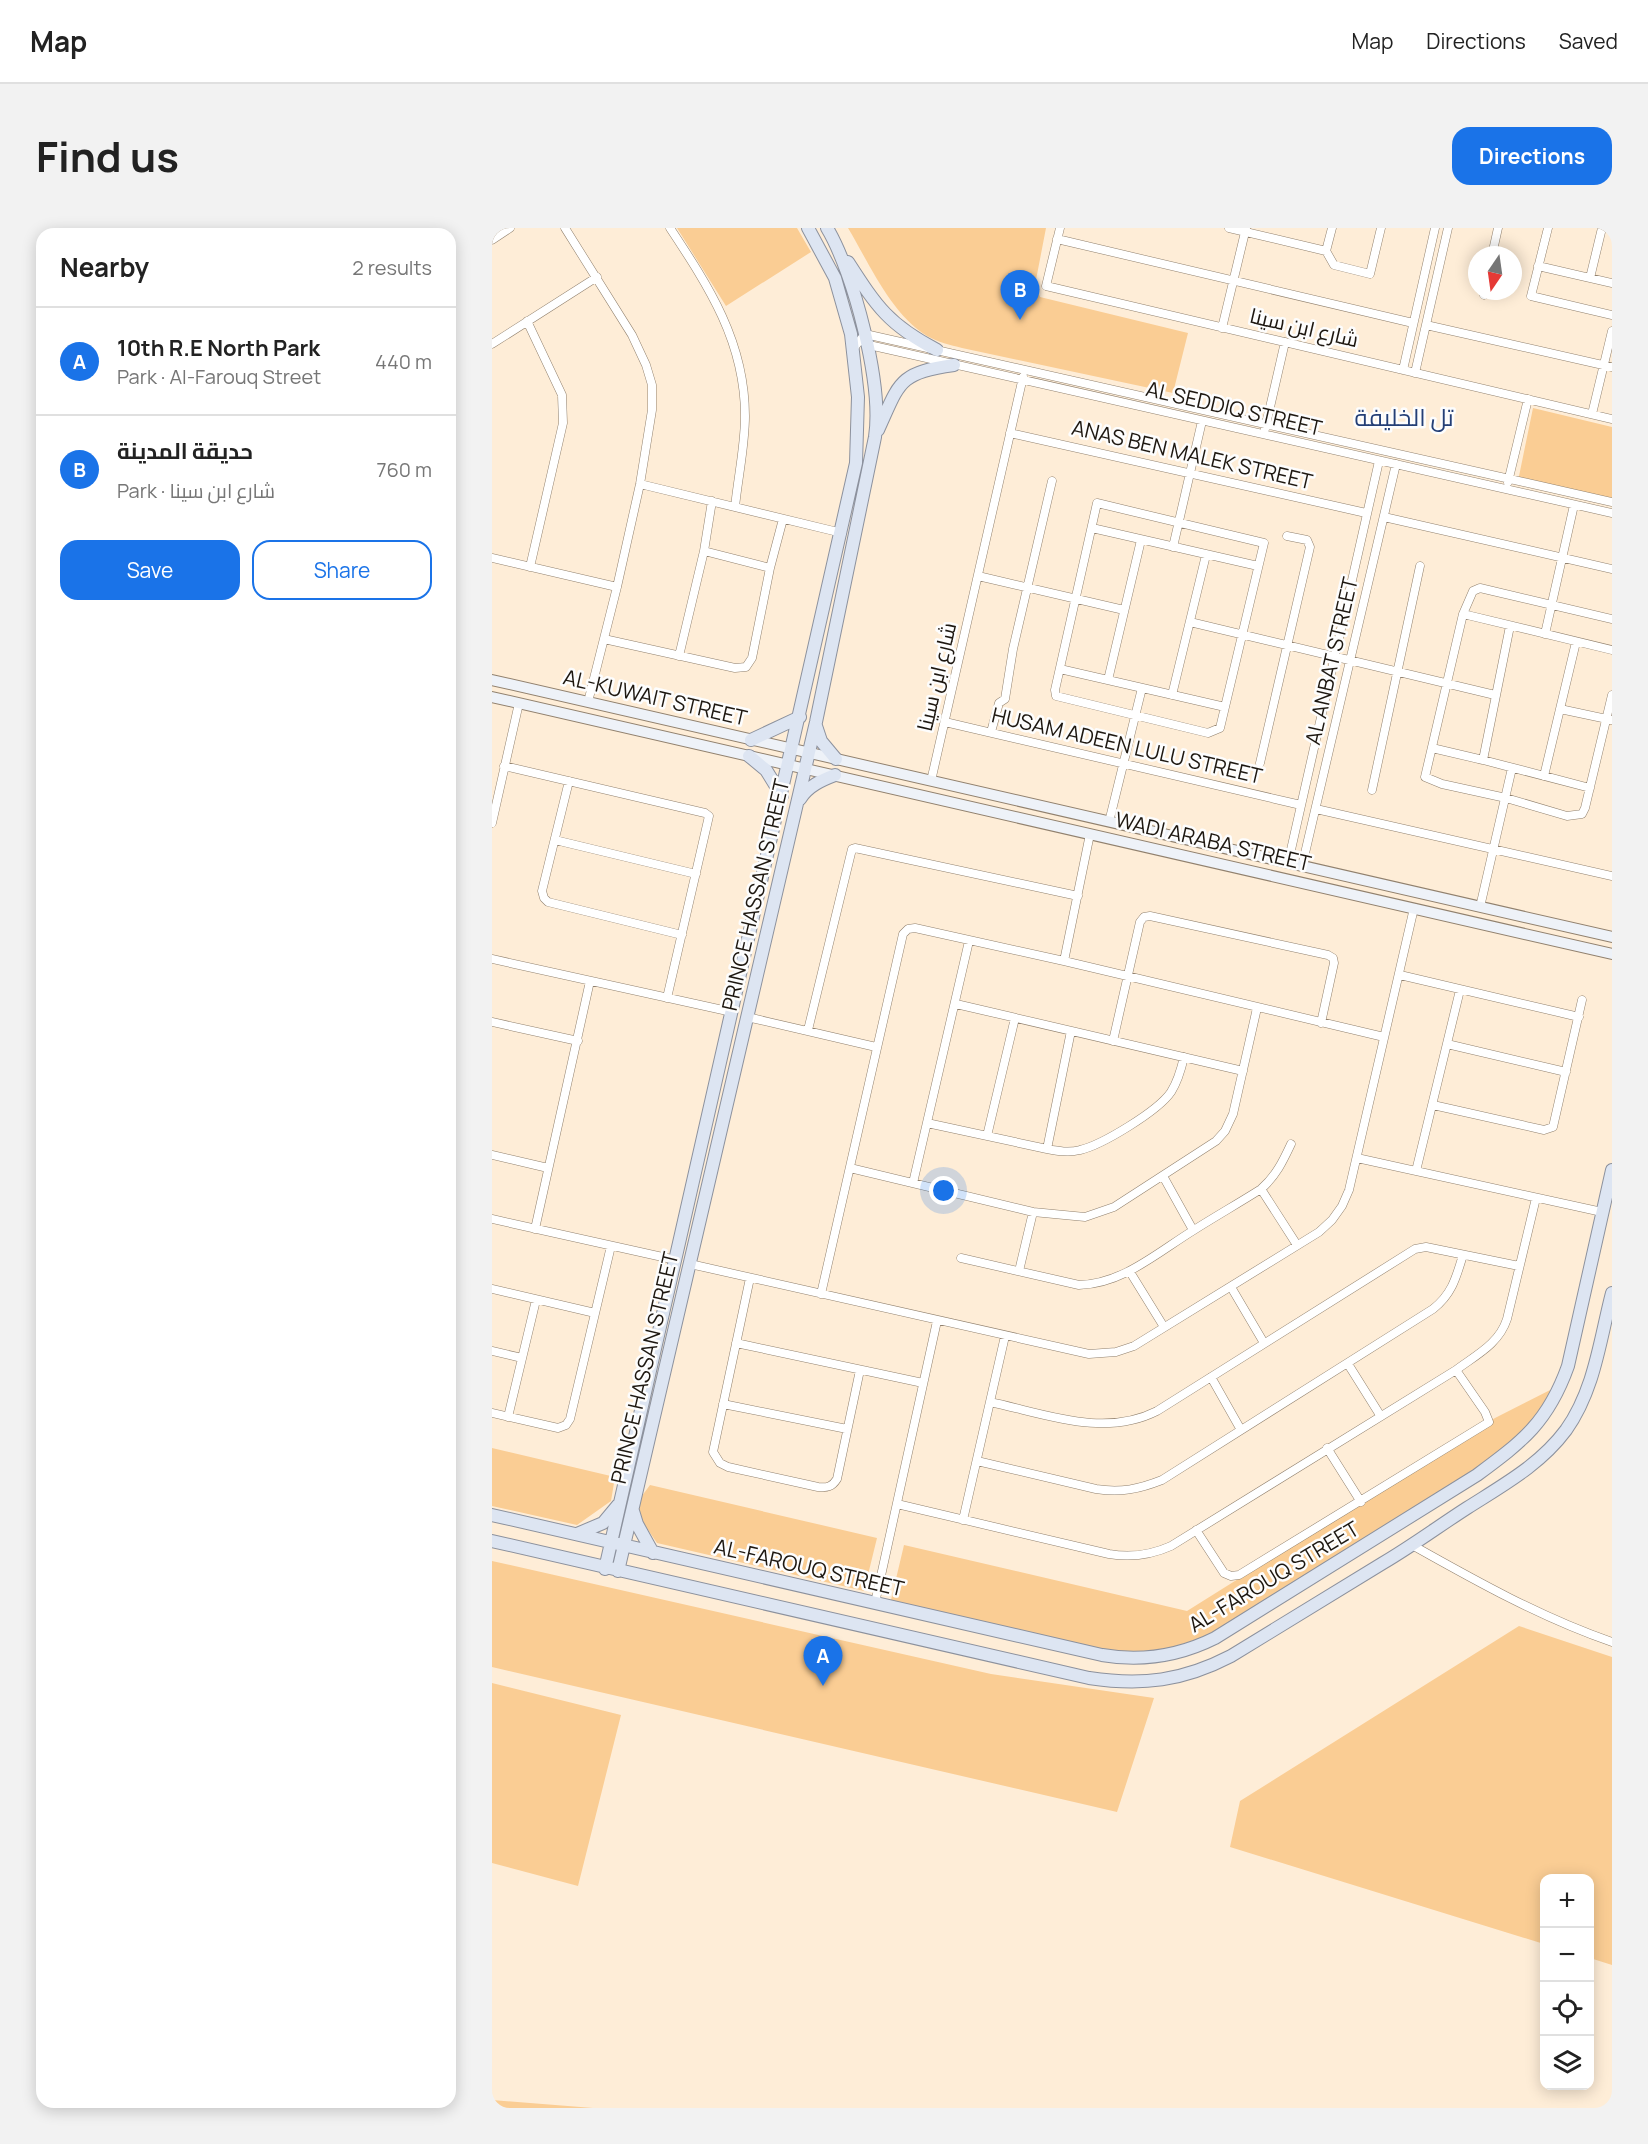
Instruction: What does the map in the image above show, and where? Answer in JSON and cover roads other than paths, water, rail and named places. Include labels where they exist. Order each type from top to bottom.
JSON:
[{"type":"main road","name":"PRINCE HASSAN STREET","points":[[618,1545],[621,1502],[856,463],[859,340],[835,278],[808,228]]},
{"type":"main road","name":"PRINCE HASSAN STREET","points":[[612,1570],[618,1545],[633,1509],[798,802],[875,436],[876,414],[840,249],[827,228]]},
{"type":"main road","points":[[840,249],[880,310],[910,336],[937,350]]},
{"type":"main road","points":[[875,436],[895,391],[903,382],[927,369],[954,365]]},
{"type":"main road","name":"AL-KUWAIT STREET","points":[[492,680],[809,753]]},
{"type":"main road","name":"AL-KUWAIT STREET","points":[[492,697],[805,769]]},
{"type":"main road","points":[[751,740],[800,717]]},
{"type":"main road","points":[[816,722],[821,741],[836,759]]},
{"type":"main road","name":"WADI ARABA STREET","points":[[809,753],[1612,937]]},
{"type":"main road","points":[[749,756],[766,770],[782,796]]},
{"type":"main road","name":"WADI ARABA STREET","points":[[805,769],[1612,954]]},
{"type":"main road","points":[[798,802],[808,789],[835,776]]},
{"type":"main road","points":[[1170,852],[1173,836]]},
{"type":"main road","name":"AL-FAROUQ STREET","points":[[492,1515],[1121,1658],[1137,1659],[1194,1648],[1215,1638],[1477,1475],[1527,1436],[1549,1409],[1568,1366],[1612,1170]]},
{"type":"main road","name":"AL-FAROUQ STREET","points":[[492,1541],[1089,1678],[1137,1683],[1174,1679],[1212,1666],[1412,1545],[1518,1476],[1554,1444],[1567,1428],[1587,1393],[1609,1315],[1612,1293]]},
{"type":"main road","points":[[576,1534],[603,1523],[621,1502]]},
{"type":"main road","points":[[633,1509],[637,1524],[653,1553]]},
{"type":"street","points":[[492,240],[510,228]]},
{"type":"street","points":[[565,228],[632,335],[646,365],[652,385],[652,411],[640,484],[588,702]]},
{"type":"street","points":[[670,228],[707,284],[720,310],[731,335],[744,388],[745,417],[735,507]]},
{"type":"street","name":"شارع ابن سينا","points":[[1060,228],[1046,286],[1612,419]]},
{"type":"street","points":[[1229,228],[1246,230],[1326,250]]},
{"type":"street","points":[[1332,228],[1326,250],[1334,265],[1370,274],[1381,228]]},
{"type":"street","points":[[1402,370],[1435,228]]},
{"type":"street","points":[[1415,373],[1448,228]]},
{"type":"street","points":[[1494,246],[1498,228]]},
{"type":"street","points":[[1548,228],[1531,296],[1612,315]]},
{"type":"street","points":[[1590,278],[1602,228]]},
{"type":"street","points":[[1222,328],[1246,230]]},
{"type":"street","points":[[1057,239],[1413,323]]},
{"type":"street","points":[[1538,266],[1612,283]]},
{"type":"street","points":[[492,344],[597,277]]},
{"type":"street","points":[[528,321],[558,385],[564,405],[563,423],[530,567]]},
{"type":"street","points":[[1426,325],[1612,367]]},
{"type":"street","points":[[1592,414],[1612,331]]},
{"type":"street","name":"AL SEDDIQ STREET","points":[[859,340],[937,350],[1612,502]]},
{"type":"street","name":"AL SEDDIQ STREET","points":[[859,340],[954,365],[1612,513]]},
{"type":"street","points":[[1264,435],[1285,342]]},
{"type":"street","name":"شارع ابن سينا","points":[[932,781],[1024,370]]},
{"type":"street","points":[[1507,489],[1528,399]]},
{"type":"street","points":[[1173,547],[1202,421]]},
{"type":"street","name":"ANAS BEN MALEK STREET","points":[[1010,433],[1366,513]]},
{"type":"street","name":"AL ANBAT STREET","points":[[1288,863],[1379,460]]},
{"type":"street","name":"AL ANBAT STREET","points":[[1302,866],[1396,464]]},
{"type":"street","points":[[991,732],[999,703],[1005,699],[1052,481]]},
{"type":"street","points":[[640,484],[842,533]]},
{"type":"street","points":[[679,656],[704,551],[712,501]]},
{"type":"street","points":[[1097,503],[1264,543],[1220,728],[1208,732],[1056,696],[1055,690],[1092,528],[1097,503]]},
{"type":"street","points":[[1545,634],[1574,505]]},
{"type":"street","points":[[1384,518],[1612,569]]},
{"type":"street","points":[[604,639],[741,669],[750,664],[770,568],[783,519]]},
{"type":"street","points":[[1092,528],[1258,566]]},
{"type":"street","points":[[1260,763],[1286,645],[1311,547],[1307,540],[1287,536]]},
{"type":"street","points":[[1108,680],[1141,540]]},
{"type":"street","points":[[704,551],[770,568]]},
{"type":"street","points":[[1172,695],[1206,555]]},
{"type":"street","points":[[492,558],[617,587]]},
{"type":"street","points":[[1372,790],[1420,566]]},
{"type":"street","points":[[978,576],[1124,610]]},
{"type":"street","points":[[1612,619],[1480,588],[1473,591],[1463,614],[1425,777],[1442,784],[1506,798],[1567,816],[1582,814],[1609,720],[1612,695]]},
{"type":"street","points":[[1463,614],[1612,650]]},
{"type":"street","points":[[1190,622],[1495,695]]},
{"type":"street","points":[[1483,760],[1510,626]]},
{"type":"street","points":[[1544,776],[1576,642]]},
{"type":"street","points":[[1060,669],[1225,707]]},
{"type":"street","points":[[1109,822],[1142,688]]},
{"type":"street","points":[[492,823],[519,703]]},
{"type":"street","points":[[1560,708],[1609,720]]},
{"type":"street","name":"HUSAM ADEEN LULU STREET","points":[[945,722],[1301,805]]},
{"type":"street","points":[[1432,748],[1590,788]]},
{"type":"street","points":[[504,766],[705,813],[709,816],[667,998]]},
{"type":"street","points":[[1480,907],[1512,768]]},
{"type":"street","points":[[569,781],[542,891],[544,898],[548,902],[682,935]]},
{"type":"street","points":[[1316,809],[1612,876]]},
{"type":"street","points":[[1064,961],[1090,834]]},
{"type":"street","points":[[555,840],[696,874]]},
{"type":"street","points":[[808,1030],[852,849],[1078,896]]},
{"type":"street","points":[[690,1264],[1089,1354],[1102,1354],[1134,1346],[1319,1232],[1332,1221],[1342,1206],[1357,1158],[1414,908]]},
{"type":"street","points":[[1113,1041],[1140,922],[1144,917],[1150,916],[1328,955],[1333,958],[1334,963],[1321,1023]]},
{"type":"street","points":[[821,1294],[876,1047],[903,934],[908,929],[915,928],[1064,961],[1384,1037]]},
{"type":"street","points":[[913,1183],[969,941]]},
{"type":"street","points":[[492,959],[732,1012]]},
{"type":"street","points":[[1400,975],[1579,1017]]},
{"type":"street","points":[[535,1229],[590,981]]},
{"type":"street","points":[[1416,1172],[1460,990]]},
{"type":"street","points":[[1433,1106],[1544,1131],[1553,1127],[1582,999]]},
{"type":"street","points":[[956,1004],[1243,1071]]},
{"type":"street","points":[[850,1168],[1033,1212],[1065,1216],[1091,1215],[1114,1207],[1216,1141],[1225,1131],[1233,1114],[1257,1008]]},
{"type":"street","points":[[747,1017],[876,1047]]},
{"type":"street","points":[[987,1136],[1015,1018]]},
{"type":"street","points":[[492,1022],[578,1041]]},
{"type":"street","points":[[1047,1149],[1071,1031]]},
{"type":"street","points":[[1447,1044],[1566,1072]]},
{"type":"street","points":[[927,1123],[1065,1152],[1090,1147],[1160,1104],[1176,1084],[1184,1057]]},
{"type":"street","points":[[962,1258],[1079,1285],[1099,1283],[1130,1272],[1261,1189],[1272,1180],[1291,1144]]},
{"type":"street","points":[[492,1155],[548,1168]]},
{"type":"street","points":[[1357,1158],[1602,1212]]},
{"type":"street","points":[[1163,1176],[1193,1230]]},
{"type":"street","points":[[1261,1189],[1297,1245]]},
{"type":"street","points":[[897,1504],[1122,1556],[1148,1555],[1160,1551],[1456,1370],[1494,1343],[1508,1319],[1536,1198]]},
{"type":"street","points":[[1019,1271],[1033,1212]]},
{"type":"street","points":[[492,1219],[676,1260]]},
{"type":"street","points":[[492,1413],[558,1428],[566,1425],[570,1419],[611,1246]]},
{"type":"street","points":[[990,1402],[1083,1423],[1106,1425],[1142,1419],[1415,1249],[1426,1247],[1519,1266]]},
{"type":"street","points":[[977,1461],[1112,1492],[1130,1491],[1162,1480],[1433,1309],[1444,1300],[1455,1282],[1463,1255]]},
{"type":"street","points":[[1130,1272],[1164,1328]]},
{"type":"street","points":[[750,1278],[713,1452],[720,1463],[728,1467],[818,1487],[827,1488],[833,1485],[837,1479],[860,1370]]},
{"type":"street","points":[[1231,1287],[1264,1343]]},
{"type":"street","points":[[492,1289],[595,1313]]},
{"type":"street","points":[[508,1417],[536,1300]]},
{"type":"street","points":[[875,1603],[937,1321]]},
{"type":"street","points":[[963,1520],[1005,1336]]},
{"type":"street","points":[[736,1343],[923,1383]]},
{"type":"street","points":[[492,1351],[522,1358]]},
{"type":"street","points":[[1348,1364],[1380,1415]]},
{"type":"street","points":[[1196,1530],[1224,1573],[1231,1576],[1239,1575],[1361,1502],[1488,1422],[1485,1412],[1456,1370]]},
{"type":"street","points":[[1211,1377],[1241,1430]]},
{"type":"street","points":[[723,1404],[847,1429]]},
{"type":"street","points":[[1327,1448],[1361,1502]]},
{"type":"street","points":[[1412,1545],[1571,1628],[1612,1642]]},
{"type":"place","name":"حديقة المدينة","points":[[1020,320]]},
{"type":"place","name":"10th R.E North Park","points":[[823,1686]]},
{"type":"district","name":"تل الخليفة","points":[[1404,418]]}]
